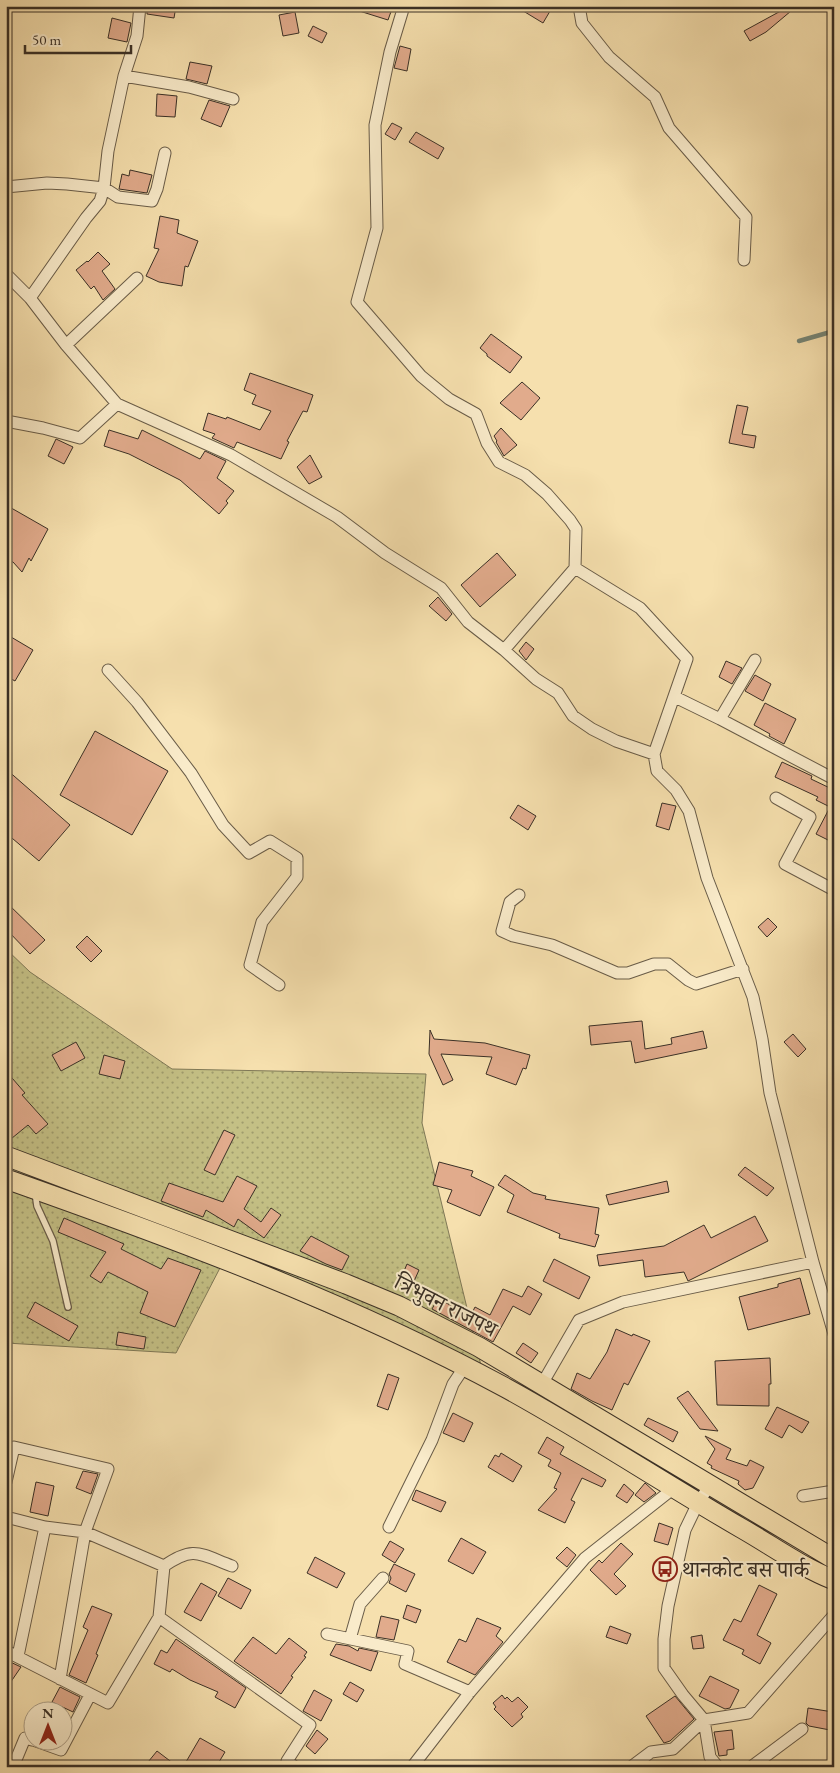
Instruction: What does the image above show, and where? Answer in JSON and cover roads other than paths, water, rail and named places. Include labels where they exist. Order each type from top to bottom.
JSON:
[{"type":"highway","name":"त्रिभुवन राजपथ","points":[[6,1156],[39,1180],[142,1228],[344,1309],[465,1366],[530,1402],[698,1503],[834,1580]]},
{"type":"highway","name":"त्रिभुवन राजपथ","points":[[6,1179],[39,1180],[355,1287],[399,1306],[460,1337],[542,1384],[834,1559]]},
{"type":"street","points":[[30,298],[100,201],[104,188],[108,151],[124,76],[137,36],[140,6]]},
{"type":"street","points":[[404,6],[390,52],[375,125],[377,228],[357,302],[421,376],[449,398],[476,414],[487,443],[499,462],[525,475],[548,494],[576,529],[575,568],[504,650]]},
{"type":"street","points":[[579,6],[582,23],[608,57],[655,97],[669,128],[746,217],[744,260]]},
{"type":"street","points":[[124,76],[189,87],[233,99]]},
{"type":"street","points":[[6,187],[47,183],[104,188],[118,197],[152,201],[157,189],[164,153]]},
{"type":"street","points":[[6,274],[30,298],[66,345],[117,404],[231,455],[337,517],[385,553],[441,588],[468,622],[504,650],[536,679],[558,694],[573,716],[616,742],[654,754]]},
{"type":"street","points":[[66,345],[137,278]]},
{"type":"street","points":[[6,421],[80,438],[117,404]]},
{"type":"street","points":[[575,568],[640,608],[688,659],[654,754],[657,771],[676,790],[689,812],[707,878],[753,997],[762,1039],[770,1093],[813,1262],[834,1334]]},
{"type":"street","points":[[720,718],[755,660]]},
{"type":"street","points":[[108,670],[137,702],[191,773],[223,825],[248,853],[270,841],[297,858],[297,877],[262,922],[250,965],[279,985]]},
{"type":"street","points":[[675,696],[834,779]]},
{"type":"street","points":[[776,798],[810,817],[785,864],[834,890]]},
{"type":"street","points":[[519,895],[510,902],[502,931],[513,936],[552,945],[617,973],[628,973],[654,964],[668,964],[696,984],[743,969]]},
{"type":"street","points":[[542,1384],[579,1320],[623,1302],[813,1262]]},
{"type":"street","points":[[389,1527],[432,1440],[453,1384],[465,1366]]},
{"type":"street","points":[[6,1482],[14,1447],[108,1469],[85,1532],[60,1679]]},
{"type":"street","points":[[710,1486],[698,1503],[685,1530],[668,1606],[664,1639],[664,1668],[704,1720],[710,1757],[718,1767]]},
{"type":"street","points":[[412,1767],[470,1692],[585,1558],[674,1488]]},
{"type":"street","points":[[803,1496],[834,1491]]},
{"type":"street","points":[[6,1516],[45,1527],[85,1532],[164,1566]]},
{"type":"street","points":[[18,1656],[45,1527]]},
{"type":"street","points":[[164,1566],[176,1558],[195,1552],[232,1566]]},
{"type":"street","points":[[6,1651],[108,1703],[159,1617],[164,1566]]},
{"type":"street","points":[[350,1640],[360,1604],[383,1578]]},
{"type":"street","points":[[631,1767],[651,1752],[673,1749],[704,1720],[748,1712],[834,1615]]},
{"type":"street","points":[[159,1617],[310,1725],[287,1761],[296,1767]]},
{"type":"street","points":[[327,1634],[408,1651],[405,1664],[470,1692]]},
{"type":"street","points":[[72,1729],[90,1695]]},
{"type":"street","points":[[751,1767],[802,1729]]},
{"type":"street","points":[[13,1767],[22,1745]]},
{"type":"lane","points":[[39,1180],[37,1206],[53,1241],[68,1307]]},
{"type":"waterway","points":[[799,341],[834,331]]},
{"type":"place","name":"थानकोट बस पार्क","points":[[665,1569]]}]
